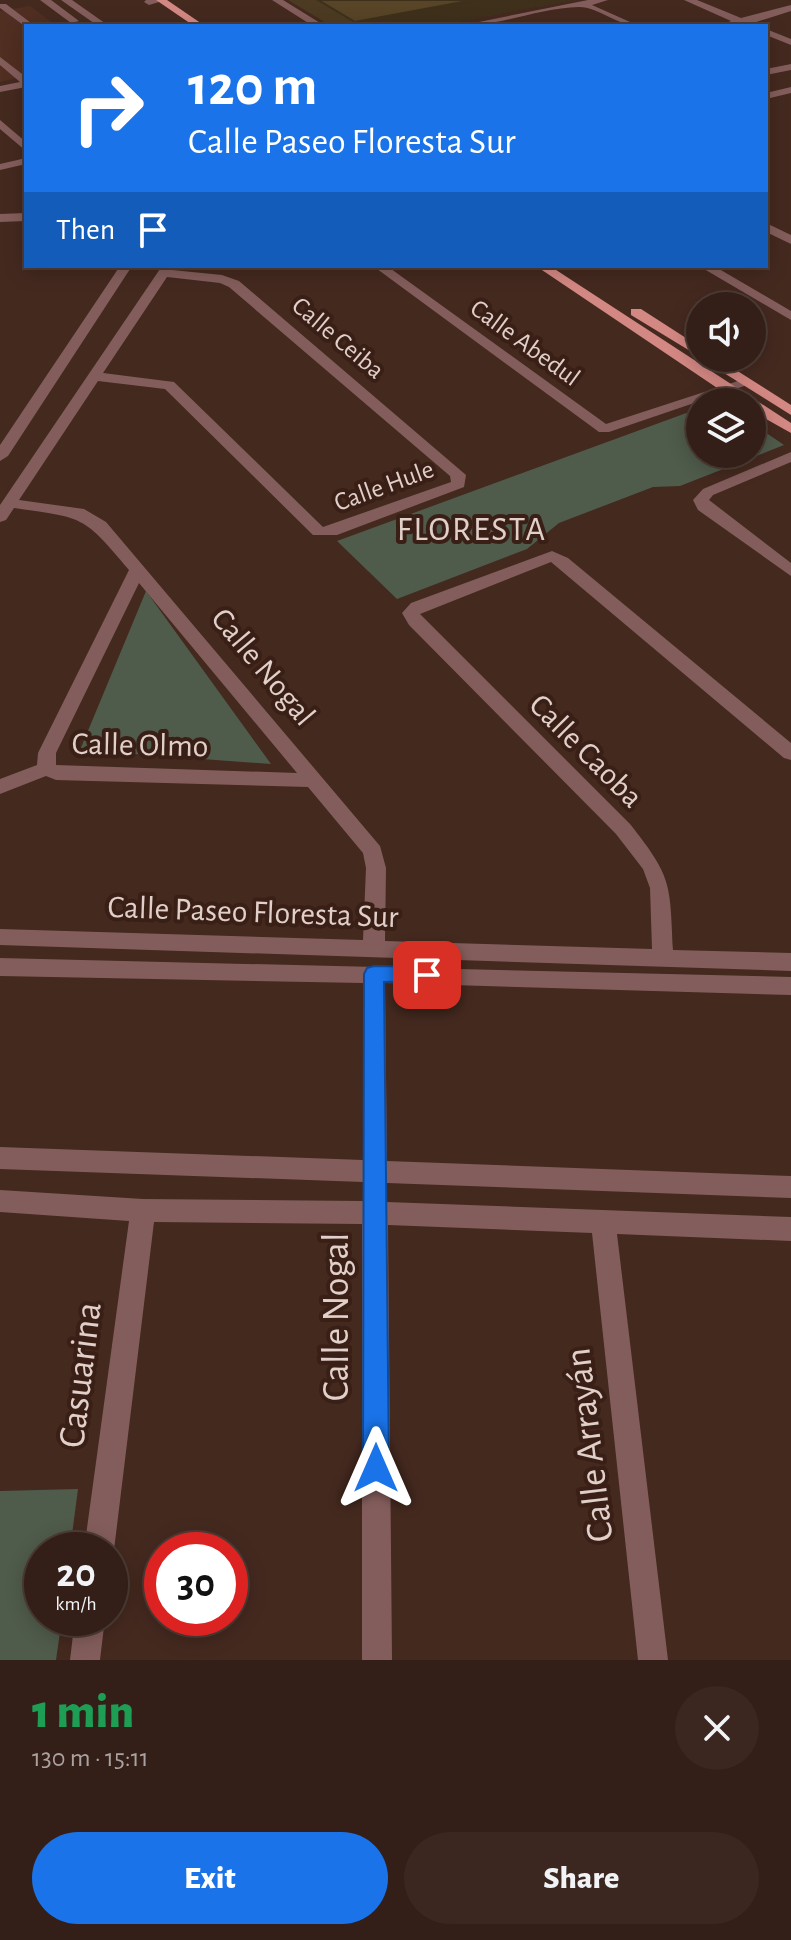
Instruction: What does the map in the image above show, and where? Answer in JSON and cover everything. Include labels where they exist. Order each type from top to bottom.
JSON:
[{"type":"main road","points":[[161,0],[197,24]]},
{"type":"main road","points":[[148,1],[181,24]]},
{"type":"main road","points":[[545,268],[726,388]]},
{"type":"main road","points":[[569,268],[686,344]]},
{"type":"main road","points":[[579,290],[595,285]]},
{"type":"main road","points":[[729,372],[788,415]]},
{"type":"main road","points":[[766,409],[788,415]]},
{"type":"street","points":[[45,0],[78,24]]},
{"type":"street","points":[[66,0],[101,24]]},
{"type":"street","points":[[148,1],[161,0]]},
{"type":"street","points":[[277,0],[317,24]]},
{"type":"street","points":[[474,24],[603,0]]},
{"type":"street","points":[[689,0],[748,24]]},
{"type":"street","points":[[2,6],[15,3]]},
{"type":"street","points":[[583,4],[629,24]]},
{"type":"street","points":[[2,6],[27,24]]},
{"type":"street","points":[[730,24],[791,8]]},
{"type":"street","points":[[504,18],[516,24]]},
{"type":"street","points":[[768,33],[791,42]]},
{"type":"street","points":[[0,60],[24,81]]},
{"type":"street","points":[[768,72],[791,67]]},
{"type":"street","points":[[0,89],[24,83]]},
{"type":"street","points":[[768,96],[791,90]]},
{"type":"street","points":[[0,123],[24,146]]},
{"type":"street","points":[[0,167],[24,161]]},
{"type":"street","points":[[0,210],[24,210]]},
{"type":"street","points":[[0,218],[24,217]]},
{"type":"street","points":[[768,228],[791,240]]},
{"type":"street","points":[[5,510],[95,376],[123,302],[126,268]]},
{"type":"street","name":"Calle Abedul","points":[[382,268],[604,429],[686,403]]},
{"type":"street","points":[[708,268],[791,316]]},
{"type":"street","points":[[0,456],[123,302],[165,269]]},
{"type":"street","name":"Calle Ceiba","points":[[165,269],[234,284],[461,481]]},
{"type":"street","name":"Calle Hule","points":[[95,376],[159,381],[169,385],[322,533],[461,481]]},
{"type":"street","points":[[731,388],[746,383]]},
{"type":"street","points":[[791,457],[708,492],[701,500],[704,507],[791,571]]},
{"type":"street","name":"Calle Nogal","points":[[5,510],[65,509],[90,517],[138,568],[373,851],[376,868],[377,1660]]},
{"type":"street","name":"Calle Caoba","points":[[663,957],[660,888],[652,866],[623,829],[415,621],[411,613],[417,607],[552,556],[562,561],[791,753]]},
{"type":"street","name":"Calle Olmo","points":[[138,568],[47,753],[46,769],[56,773],[312,780]]},
{"type":"street","points":[[0,787],[46,769]]},
{"type":"street","name":"Calle Paseo Floresta Sur","points":[[0,937],[244,944],[507,978],[791,986]]},
{"type":"street","points":[[241,971],[244,944]]},
{"type":"street","points":[[507,978],[509,952]]},
{"type":"street","name":"Calle Paseo Floresta Sur","points":[[0,967],[241,971],[509,952],[791,962]]},
{"type":"street","points":[[0,1158],[791,1187]]},
{"type":"street","points":[[0,1201],[143,1210],[375,1213],[791,1229]]},
{"type":"street","name":"Casuarina","points":[[101,1532],[143,1210]]},
{"type":"street","name":"Calle Arrayán","points":[[603,1221],[653,1660]]},
{"type":"street","points":[[85,1660],[88,1636]]},
{"type":"shaded area","points":[[30,6],[54,24],[24,24],[24,76],[0,82],[0,11]]},
{"type":"green space","points":[[686,413],[686,468],[726,468],[680,486],[653,487],[559,523],[527,549],[397,599],[337,541]]},
{"type":"green space","points":[[766,433],[784,445],[766,452]]},
{"type":"green space","points":[[146,591],[271,764],[80,750]]},
{"type":"green space","points":[[78,1489],[72,1532],[24,1532],[24,1636],[59,1636],[56,1660],[0,1660],[0,1491]]},
{"type":"building","points":[[318,0],[473,0],[355,22]]},
{"type":"district","name":"FLORESTA","points":[[472,530]]},
{"type":"route","points":[[376,1468],[374,974],[427,975]]}]
